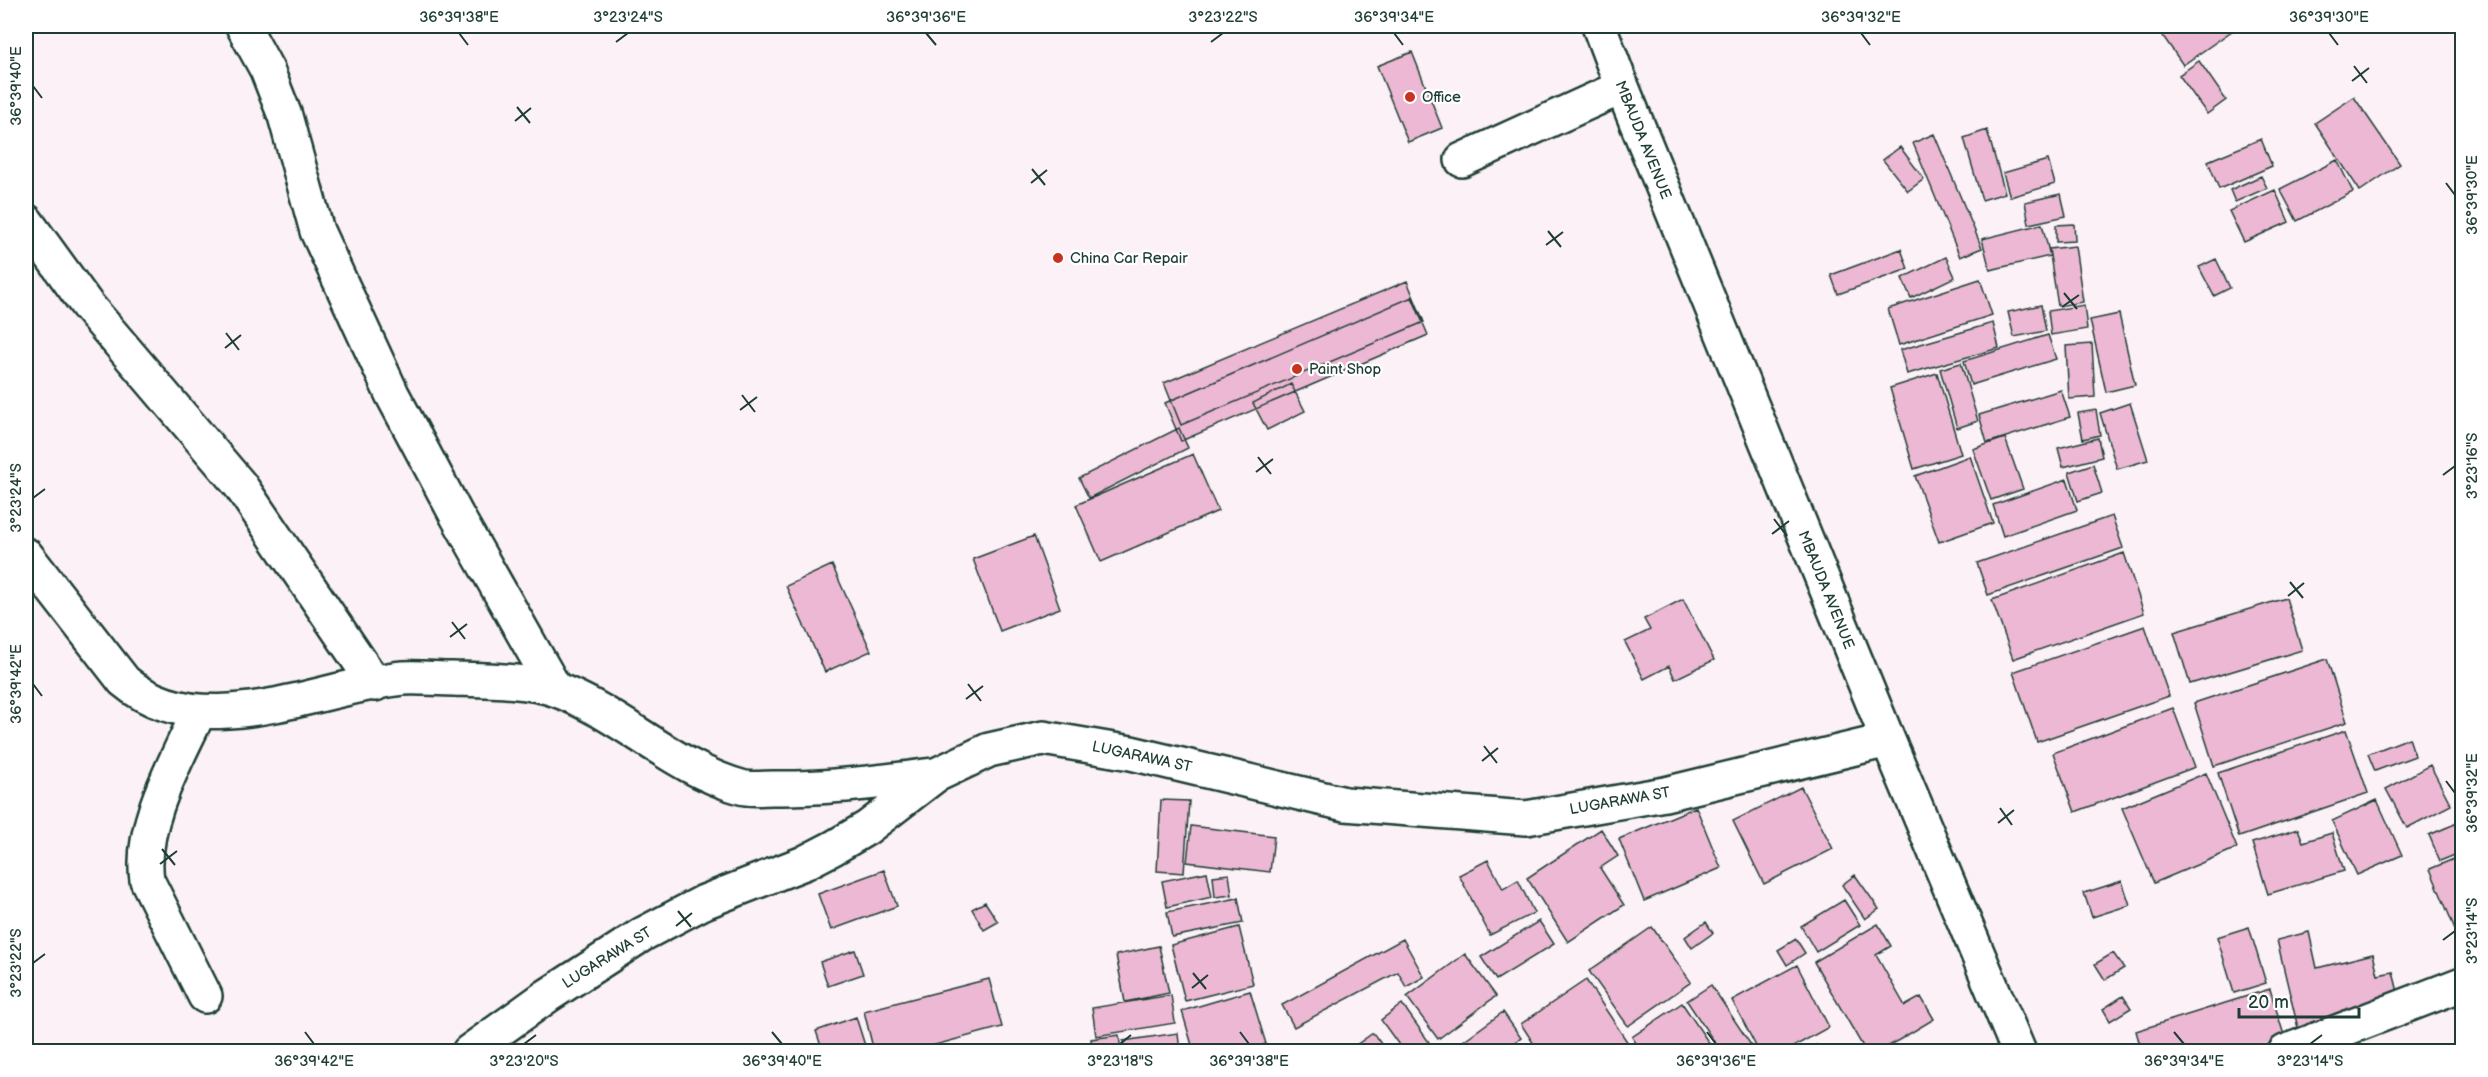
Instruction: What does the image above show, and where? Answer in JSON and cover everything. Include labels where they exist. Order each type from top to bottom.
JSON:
[{"type":"street","points":[[243,26],[267,70],[285,116],[317,231],[392,394],[457,516],[555,689]]},
{"type":"street","name":"MBAUDA AVENUE","points":[[1599,26],[1887,740],[2019,1052]]},
{"type":"street","points":[[1462,160],[1622,87]]},
{"type":"street","points":[[26,221],[87,305],[240,485],[375,684]]},
{"type":"street","points":[[26,555],[124,681],[138,693],[166,704],[199,712],[249,710],[404,678],[509,682],[555,689],[592,705],[680,760],[714,778],[743,788],[839,785],[936,775]]},
{"type":"street","points":[[199,712],[173,769],[149,832],[144,862],[147,880],[205,996]]},
{"type":"street","name":"LUGARAWA ST","points":[[469,1052],[547,996],[643,934],[704,902],[804,863],[833,848],[867,828],[936,775],[988,750],[1043,738],[1131,753],[1345,804],[1526,818],[1665,794],[1887,740]]},
{"type":"street","points":[[2285,1052],[2463,984]]},
{"type":"building","points":[[2156,26],[2235,26],[2236,28],[2183,65]]},
{"type":"building","name":"Office","points":[[1412,52],[1442,128],[1408,142],[1377,66]]},
{"type":"building","points":[[2199,61],[2226,100],[2207,114],[2179,75]]},
{"type":"building","points":[[2354,97],[2400,164],[2360,191],[2315,123]]},
{"type":"building","points":[[1987,130],[2005,193],[1982,200],[1964,138]]},
{"type":"building","points":[[1934,134],[1982,248],[1960,257],[1913,143]]},
{"type":"building","points":[[2261,139],[2272,166],[2219,189],[2208,161]]},
{"type":"building","points":[[1900,147],[1924,179],[1908,191],[1883,160]]},
{"type":"building","points":[[2048,160],[2055,184],[2010,197],[2003,173]]},
{"type":"building","points":[[2337,160],[2353,192],[2297,221],[2280,189]]},
{"type":"building","points":[[2261,176],[2267,188],[2235,202],[2230,190]]},
{"type":"building","points":[[2275,190],[2289,222],[2244,242],[2229,211]]},
{"type":"building","points":[[2061,194],[2066,216],[2029,224],[2025,202]]},
{"type":"building","points":[[2042,224],[2050,256],[1990,270],[1982,239]]},
{"type":"building","points":[[2074,224],[2075,241],[2056,242],[2056,225]]},
{"type":"building","points":[[2075,246],[2083,302],[2058,306],[2049,249]]},
{"type":"building","points":[[1901,249],[1908,269],[1838,294],[1831,275]]},
{"type":"building","points":[[1946,257],[1955,277],[1911,298],[1902,278]]},
{"type":"building","points":[[2216,259],[2230,288],[2214,296],[2199,267]]},
{"type":"building","points":[[1980,279],[1992,315],[1899,345],[1888,309]]},
{"type":"building","name":"Paint Shop","points":[[1407,281],[1424,322],[1181,425],[1164,383]]},
{"type":"building","name":"Paint Shop","points":[[1412,297],[1428,335],[1181,441],[1165,403]]},
{"type":"building","points":[[2041,305],[2046,331],[2014,337],[2008,312]]},
{"type":"building","points":[[2084,305],[2087,329],[2051,335],[2048,311]]},
{"type":"building","points":[[2119,314],[2135,385],[2106,392],[2090,320]]},
{"type":"building","points":[[1993,323],[1999,348],[1907,374],[1900,350]]},
{"type":"building","points":[[2048,335],[2056,359],[1971,385],[1964,361]]},
{"type":"building","points":[[2092,344],[2095,397],[2069,399],[2066,346]]},
{"type":"building","points":[[1961,363],[1978,421],[1957,428],[1940,369]]},
{"type":"building","points":[[1937,373],[1961,454],[1914,469],[1890,388]]},
{"type":"building","points":[[1291,384],[1305,411],[1267,430],[1253,403]]},
{"type":"building","points":[[2061,390],[2070,417],[1987,443],[1979,415]]},
{"type":"building","points":[[2130,403],[2148,460],[2117,469],[2100,413]]},
{"type":"building","points":[[2096,410],[2100,435],[2083,439],[2078,413]]},
{"type":"building","points":[[1179,428],[1188,448],[1089,498],[1079,478]]},
{"type":"building","points":[[2005,438],[2023,489],[1991,500],[1973,449]]},
{"type":"building","points":[[2098,438],[2102,457],[2063,467],[2058,448]]},
{"type":"building","points":[[1193,454],[1218,511],[1101,562],[1076,505]]},
{"type":"building","points":[[1970,456],[1993,523],[1939,542],[1915,476]]},
{"type":"building","points":[[2093,464],[2102,493],[2078,501],[2069,472]]},
{"type":"building","points":[[2067,479],[2077,510],[2003,536],[1993,505]]},
{"type":"building","points":[[2112,516],[2123,548],[1988,595],[1977,563]]},
{"type":"building","points":[[1034,536],[1060,608],[1000,631],[973,559]]},
{"type":"building","points":[[2124,553],[2144,613],[2013,659],[1992,600]]},
{"type":"building","points":[[832,565],[871,651],[825,672],[786,586]]},
{"type":"building","points":[[2286,598],[2302,650],[2190,684],[2174,632]]},
{"type":"building","points":[[1683,599],[1714,660],[1675,679],[1669,666],[1644,679],[1625,642],[1650,630],[1644,619]]},
{"type":"building","points":[[2145,626],[2169,696],[2037,742],[2013,672]]},
{"type":"building","points":[[2327,659],[2347,722],[2214,766],[2194,703]]},
{"type":"building","points":[[2173,708],[2195,767],[2075,812],[2053,753]]},
{"type":"building","points":[[2346,730],[2368,793],[2239,837],[2218,773]]},
{"type":"building","points":[[2409,738],[2415,756],[2375,771],[2368,754]]},
{"type":"building","points":[[2430,765],[2451,805],[2407,828],[2386,789]]},
{"type":"building","points":[[2206,773],[2237,848],[2154,883],[2122,808]]},
{"type":"building","points":[[1801,787],[1833,849],[1764,884],[1733,821]]},
{"type":"building","points":[[1161,800],[1189,801],[1184,873],[1157,871]]},
{"type":"building","points":[[2377,800],[2402,855],[2357,875],[2332,821]]},
{"type":"building","points":[[1696,807],[1721,868],[1644,901],[1619,839]]},
{"type":"building","points":[[2462,821],[2462,852],[2440,861],[2429,835]]},
{"type":"building","points":[[1191,826],[1274,836],[1270,872],[1187,862]]},
{"type":"building","points":[[1601,829],[1618,856],[1600,868],[1624,905],[1568,942],[1527,878]]},
{"type":"building","points":[[2298,829],[2303,842],[2332,833],[2344,871],[2268,894],[2252,843]]},
{"type":"building","points":[[2456,858],[2460,869],[2462,868],[2462,946],[2430,869]]},
{"type":"building","points":[[1488,860],[1503,889],[1518,880],[1534,913],[1490,935],[1459,875]]},
{"type":"building","points":[[884,870],[897,906],[831,930],[818,894]]},
{"type":"building","points":[[1207,872],[1212,897],[1167,907],[1162,881]]},
{"type":"building","points":[[1229,874],[1232,895],[1215,897],[1213,876]]},
{"type":"building","points":[[1855,875],[1879,909],[1865,919],[1842,885]]},
{"type":"building","points":[[2122,881],[2130,905],[2092,917],[2084,893]]},
{"type":"building","points":[[1238,898],[1243,923],[1172,937],[1167,912]]},
{"type":"building","points":[[1844,900],[1860,925],[1816,952],[1801,926]]},
{"type":"building","points":[[985,902],[998,922],[984,930],[972,909]]},
{"type":"building","points":[[1539,921],[1554,944],[1496,980],[1481,957]]},
{"type":"building","points":[[1706,922],[1713,933],[1692,948],[1685,937]]},
{"type":"building","points":[[1878,924],[1891,946],[1876,955],[1905,1006],[1921,997],[1934,1019],[1879,1052],[1866,1052],[1814,962]]},
{"type":"building","points":[[1239,927],[1253,984],[1185,1001],[1171,945]]},
{"type":"building","points":[[1652,927],[1691,982],[1628,1026],[1589,971]]},
{"type":"building","points":[[2249,927],[2266,983],[2234,993],[2217,937]]},
{"type":"building","points":[[2309,932],[2317,968],[2373,954],[2378,975],[2393,972],[2401,1004],[2298,1028],[2277,940]]},
{"type":"building","points":[[1403,939],[1424,977],[1406,987],[1398,972],[1294,1027],[1282,1005]]},
{"type":"building","points":[[1796,939],[1805,953],[1787,965],[1778,950]]},
{"type":"building","points":[[1159,946],[1169,993],[1125,1002],[1116,955]]},
{"type":"building","points":[[855,950],[863,974],[828,986],[820,962]]},
{"type":"building","points":[[2113,953],[2124,968],[2105,980],[2095,964]]},
{"type":"building","points":[[1465,954],[1496,996],[1438,1039],[1407,997]]},
{"type":"building","points":[[1797,965],[1829,1027],[1784,1052],[1759,1052],[1732,1000]]},
{"type":"building","points":[[989,979],[1002,1027],[909,1052],[874,1052],[864,1011]]},
{"type":"building","points":[[1586,980],[1634,1052],[1539,1052],[1521,1024]]},
{"type":"building","points":[[1711,985],[1753,1048],[1747,1052],[1721,1052],[1687,1001]]},
{"type":"building","points":[[2270,989],[2286,1042],[2255,1052],[2142,1052],[2136,1031]]},
{"type":"building","points":[[1250,991],[1266,1044],[1241,1052],[1194,1052],[1182,1011]]},
{"type":"building","points":[[1171,995],[1175,1023],[1096,1036],[1092,1008]]},
{"type":"building","points":[[2123,996],[2131,1008],[2110,1021],[2103,1009]]},
{"type":"building","points":[[1682,1003],[1715,1052],[1642,1052],[1632,1037]]},
{"type":"building","points":[[1402,1004],[1429,1042],[1416,1052],[1404,1052],[1381,1020]]},
{"type":"building","points":[[1503,1012],[1521,1038],[1502,1052],[1448,1052]]},
{"type":"building","points":[[856,1017],[867,1052],[823,1052],[816,1031]]},
{"type":"building","points":[[1178,1033],[1180,1052],[1125,1052],[1123,1041]]},
{"type":"building","points":[[1373,1033],[1387,1052],[1355,1052],[1352,1048]]},
{"type":"building","points":[[1119,1035],[1121,1052],[1092,1052],[1091,1039]]},
{"type":"building","points":[[1816,1045],[1821,1052],[1807,1052]]},
{"type":"building","points":[[1920,1045],[1922,1052],[1900,1052]]},
{"type":"place","name":"Office","points":[[1410,97]]},
{"type":"place","name":"China Car Repair","points":[[1058,258]]},
{"type":"place","name":"Paint Shop","points":[[1297,369]]}]
